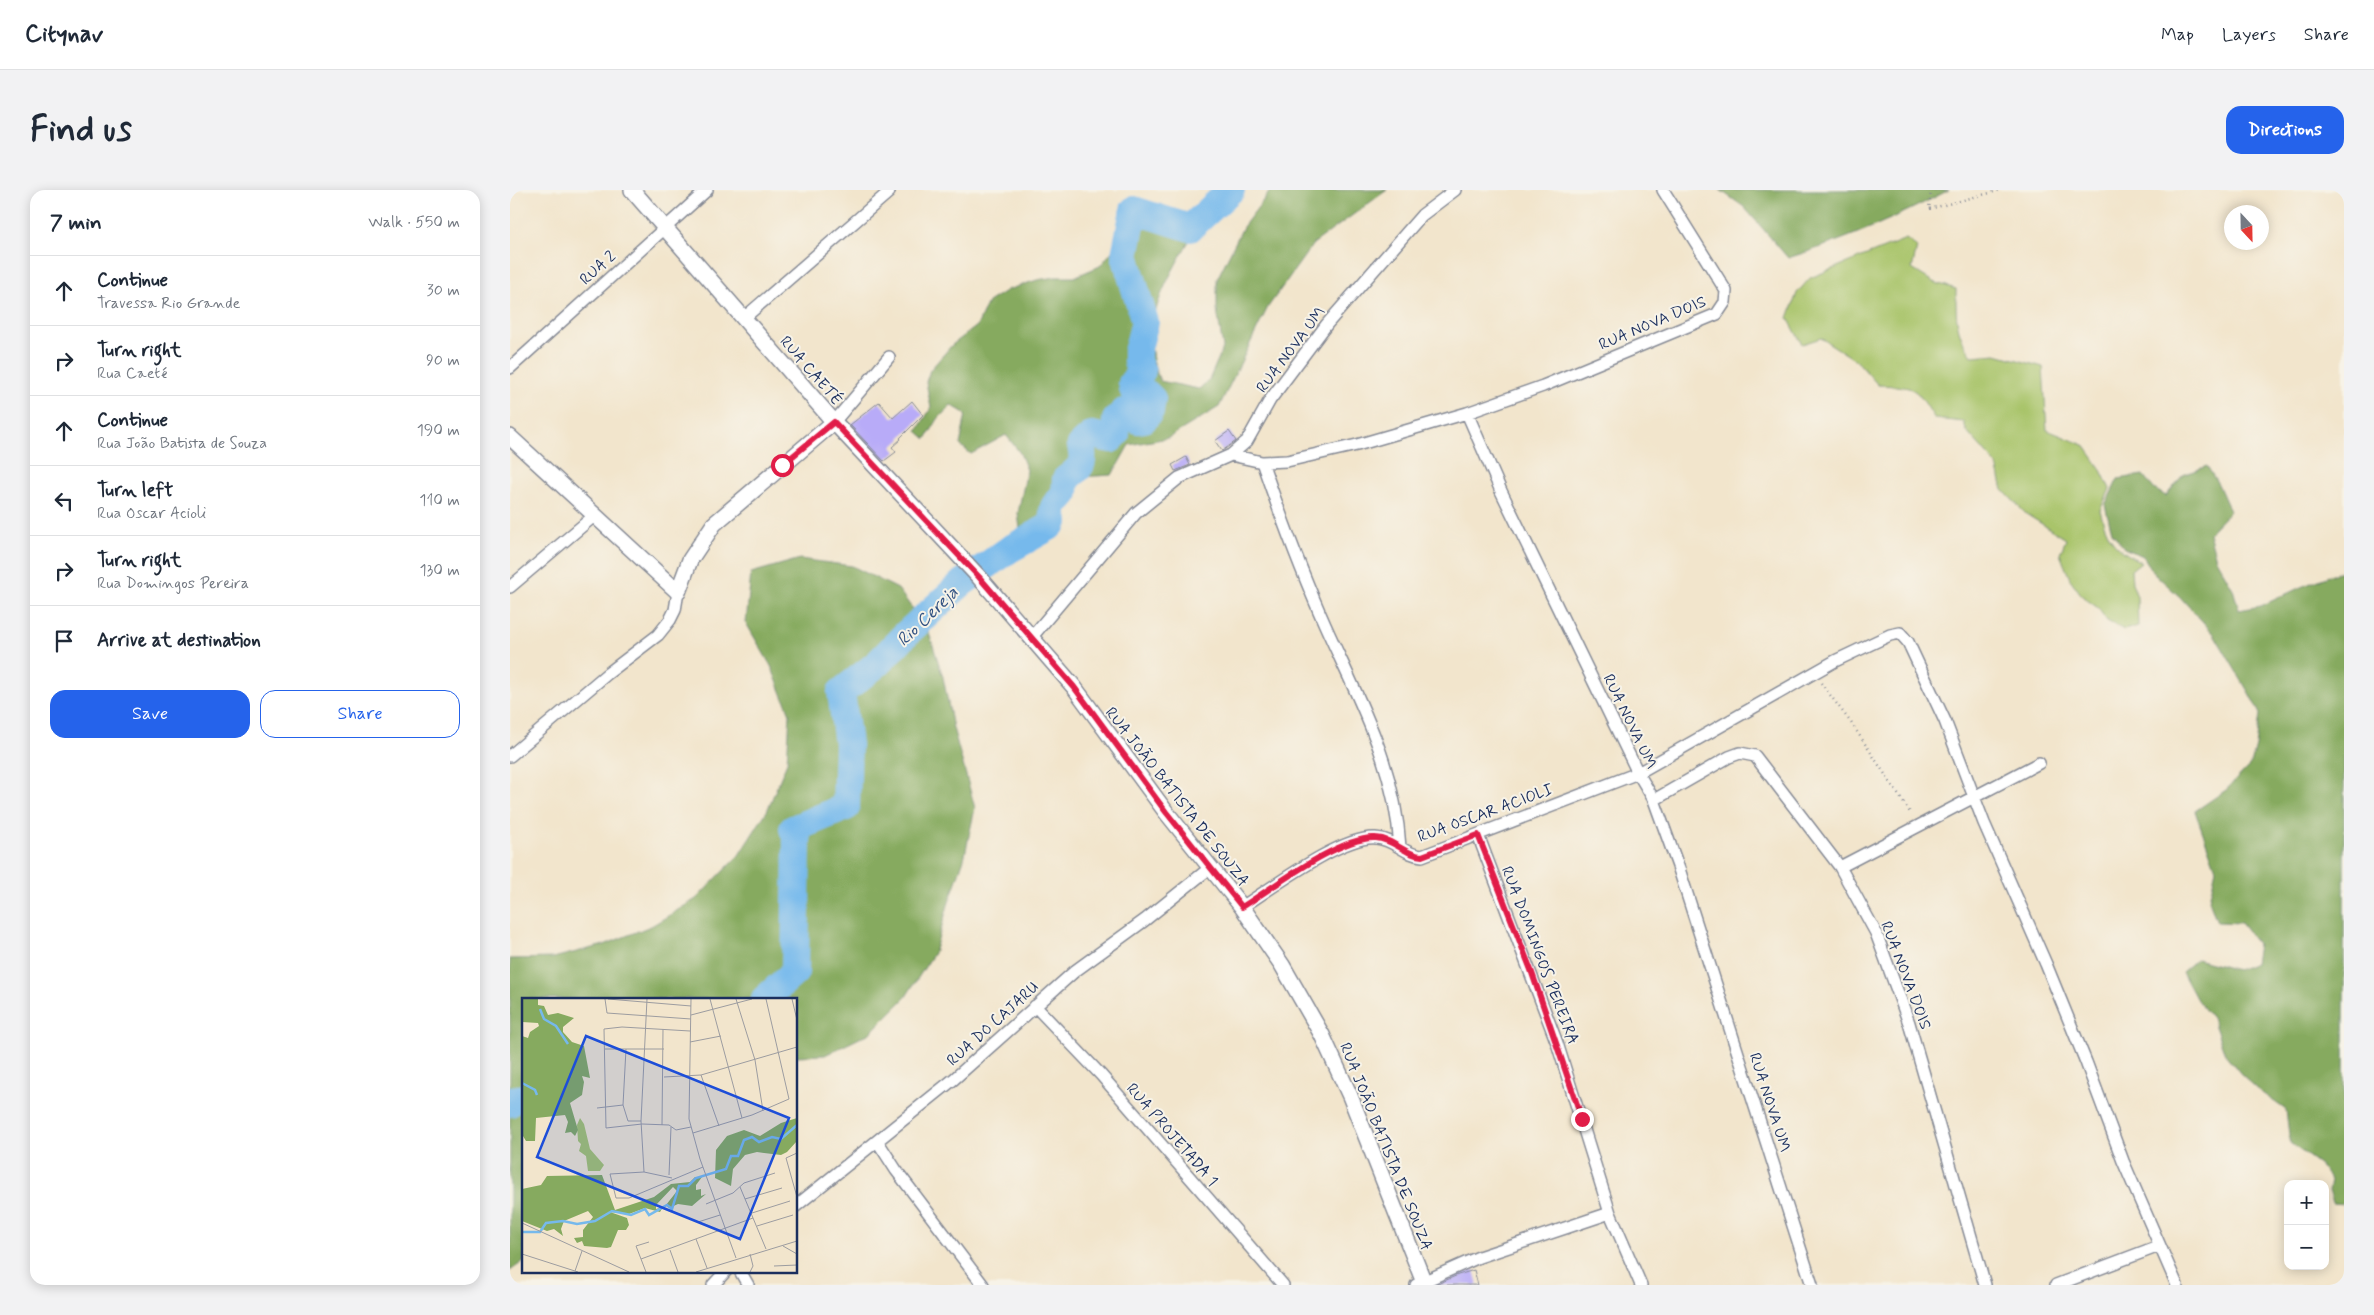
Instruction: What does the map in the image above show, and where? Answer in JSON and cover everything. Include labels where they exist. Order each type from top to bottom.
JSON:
[{"type":"street","name":"RUA CAETÉ","points":[[632,190],[666,226],[834,422],[974,572]]},
{"type":"street","name":"RUA 2","points":[[510,368],[707,190]]},
{"type":"street","name":"RUA NOVA UM","points":[[1031,638],[1136,513],[1179,478],[1231,455],[1247,440],[1270,400],[1290,371],[1359,288],[1422,215],[1455,190]]},
{"type":"street","name":"RUA NOVA DOIS","points":[[1467,413],[1543,386],[1717,314],[1723,308],[1726,291],[1721,281],[1663,190]]},
{"type":"street","points":[[744,318],[889,192]]},
{"type":"street","points":[[510,756],[607,674],[658,635],[675,610],[678,592],[690,560],[714,524],[834,422],[890,357]]},
{"type":"street","name":"RUA NOVA UM","points":[[1467,413],[1500,491],[1638,773],[1654,800],[1679,869],[1812,1285]]},
{"type":"street","points":[[1231,455],[1262,462],[1287,461],[1326,453],[1467,413]]},
{"type":"street","points":[[510,437],[678,592]]},
{"type":"street","points":[[1262,462],[1298,563],[1374,730],[1398,814],[1400,847]]},
{"type":"street","points":[[510,586],[594,516]]},
{"type":"street","name":"RUA JOÃO BATISTA DE SOUZA","points":[[974,572],[1074,687],[1166,812],[1242,907],[1282,966],[1322,1034],[1350,1096],[1421,1283]]},
{"type":"street","name":"RUA OSCAR ACIOLI","points":[[1242,907],[1307,866],[1353,842],[1376,838],[1392,842],[1414,855],[1422,856],[1638,773],[1814,673],[1890,635],[1900,633],[1908,642],[1945,721],[1973,797]]},
{"type":"street","name":"RUA NOVA DOIS","points":[[1654,800],[1729,757],[1740,753],[1754,756],[1840,867],[1876,934],[1890,967],[1909,1023],[1985,1285]]},
{"type":"street","points":[[1840,867],[2039,763]]},
{"type":"street","points":[[1973,797],[2046,964],[2086,1062],[2123,1161],[2176,1285]]},
{"type":"street","name":"RUA DOMINGOS PEREIRA","points":[[1478,835],[1557,1043],[1610,1213],[1641,1285]]},
{"type":"street","name":"RUA DO CAJARU","points":[[798,1204],[954,1079],[1075,971],[1145,920],[1210,867]]},
{"type":"street","name":"RUA PROJETADA 1","points":[[1035,1006],[1101,1075],[1283,1285]]},
{"type":"street","points":[[878,1142],[896,1170],[984,1285]]},
{"type":"street","points":[[1421,1283],[1480,1257],[1610,1213]]},
{"type":"street","points":[[2056,1285],[2159,1246]]},
{"type":"street","points":[[713,1285],[725,1272]]},
{"type":"street","points":[[741,1272],[748,1285]]},
{"type":"path","points":[[1931,190],[1930,209],[2001,190]]},
{"type":"path","points":[[1814,673],[1871,752],[1919,826]]},
{"type":"green space","points":[[1271,190],[1387,190],[1313,244],[1268,307],[1219,407],[1168,438],[1129,445],[1112,475],[1080,477],[1063,500],[1055,532],[1014,553],[1003,552],[1007,537],[1020,529],[1018,513],[1027,470],[1020,453],[1006,435],[971,454],[960,445],[966,414],[951,405],[938,419],[926,439],[917,431],[931,408],[926,382],[930,370],[952,345],[977,326],[988,302],[1007,290],[1037,280],[1055,277],[1074,277],[1100,266],[1146,210],[1159,207],[1182,212],[1199,223],[1168,280],[1160,299],[1151,339],[1153,359],[1160,381],[1199,389],[1209,380],[1223,348],[1217,310],[1217,279],[1243,227]]},
{"type":"green space","points":[[1720,190],[1949,190],[1870,228],[1788,258],[1744,207]]},
{"type":"green space","points":[[1906,239],[1917,247],[1912,269],[1933,282],[1956,289],[1959,332],[1972,356],[1996,354],[2043,367],[2047,430],[2084,445],[2100,468],[2110,489],[2100,510],[2109,536],[2124,552],[2141,562],[2131,570],[2132,583],[2137,597],[2138,626],[2124,630],[2107,621],[2098,608],[2083,597],[2070,579],[2060,554],[2066,539],[2026,514],[2003,490],[1997,465],[1966,430],[1964,422],[1935,419],[1914,390],[1878,385],[1857,361],[1821,338],[1802,344],[1788,318],[1797,293],[1810,278]]},
{"type":"green space","points":[[2207,466],[2218,484],[2230,511],[2209,533],[2216,559],[2233,589],[2239,610],[2261,606],[2301,587],[2344,570],[2344,1204],[2333,1203],[2329,1191],[2331,1180],[2320,1165],[2290,1143],[2286,1110],[2262,1093],[2241,1074],[2225,1054],[2212,1018],[2197,1000],[2182,972],[2197,959],[2237,970],[2255,963],[2258,945],[2241,923],[2217,922],[2209,900],[2216,869],[2195,811],[2226,790],[2251,764],[2256,746],[2260,714],[2214,634],[2180,597],[2154,573],[2143,556],[2124,548],[2112,532],[2105,505],[2118,479],[2143,475],[2154,489],[2166,496],[2183,475]]},
{"type":"green space","points":[[800,559],[852,566],[898,589],[928,630],[943,677],[953,728],[975,808],[964,859],[934,953],[905,998],[870,1033],[825,1055],[798,1056],[798,998],[522,998],[522,1262],[510,1271],[510,959],[553,958],[604,945],[653,925],[696,899],[739,855],[767,811],[787,762],[790,714],[771,666],[746,623],[751,573]]},
{"type":"building","points":[[912,401],[923,415],[892,447],[896,452],[884,461],[850,425],[879,402],[893,418]]},
{"type":"building","points":[[1229,431],[1236,441],[1222,451],[1215,441]]},
{"type":"building","points":[[1186,457],[1190,465],[1175,471],[1172,465]]},
{"type":"building","points":[[1474,1270],[1478,1285],[1435,1285],[1458,1275]]},
{"type":"waterway","name":"Rio Cereja","points":[[766,998],[795,972],[797,840],[793,829],[846,807],[848,744],[841,692],[877,664],[907,633],[962,583],[1010,549],[1049,527],[1054,522],[1054,508],[1065,493],[1066,479],[1081,465],[1081,445],[1092,435],[1111,439],[1116,434],[1116,420],[1124,412],[1138,420],[1144,419],[1150,411],[1152,399],[1147,394],[1133,389],[1132,383],[1142,371],[1137,362],[1137,352],[1145,322],[1125,255],[1134,210],[1190,228],[1231,190]]},
{"type":"waterway","name":"Rio Cereja","points":[[510,1103],[510,1100],[522,1098]]},
{"type":"route","points":[[782,465],[834,422],[979,577],[1074,687],[1166,812],[1242,907],[1307,866],[1353,842],[1376,838],[1392,842],[1410,854],[1422,856],[1478,835],[1531,970],[1582,1119]]}]
